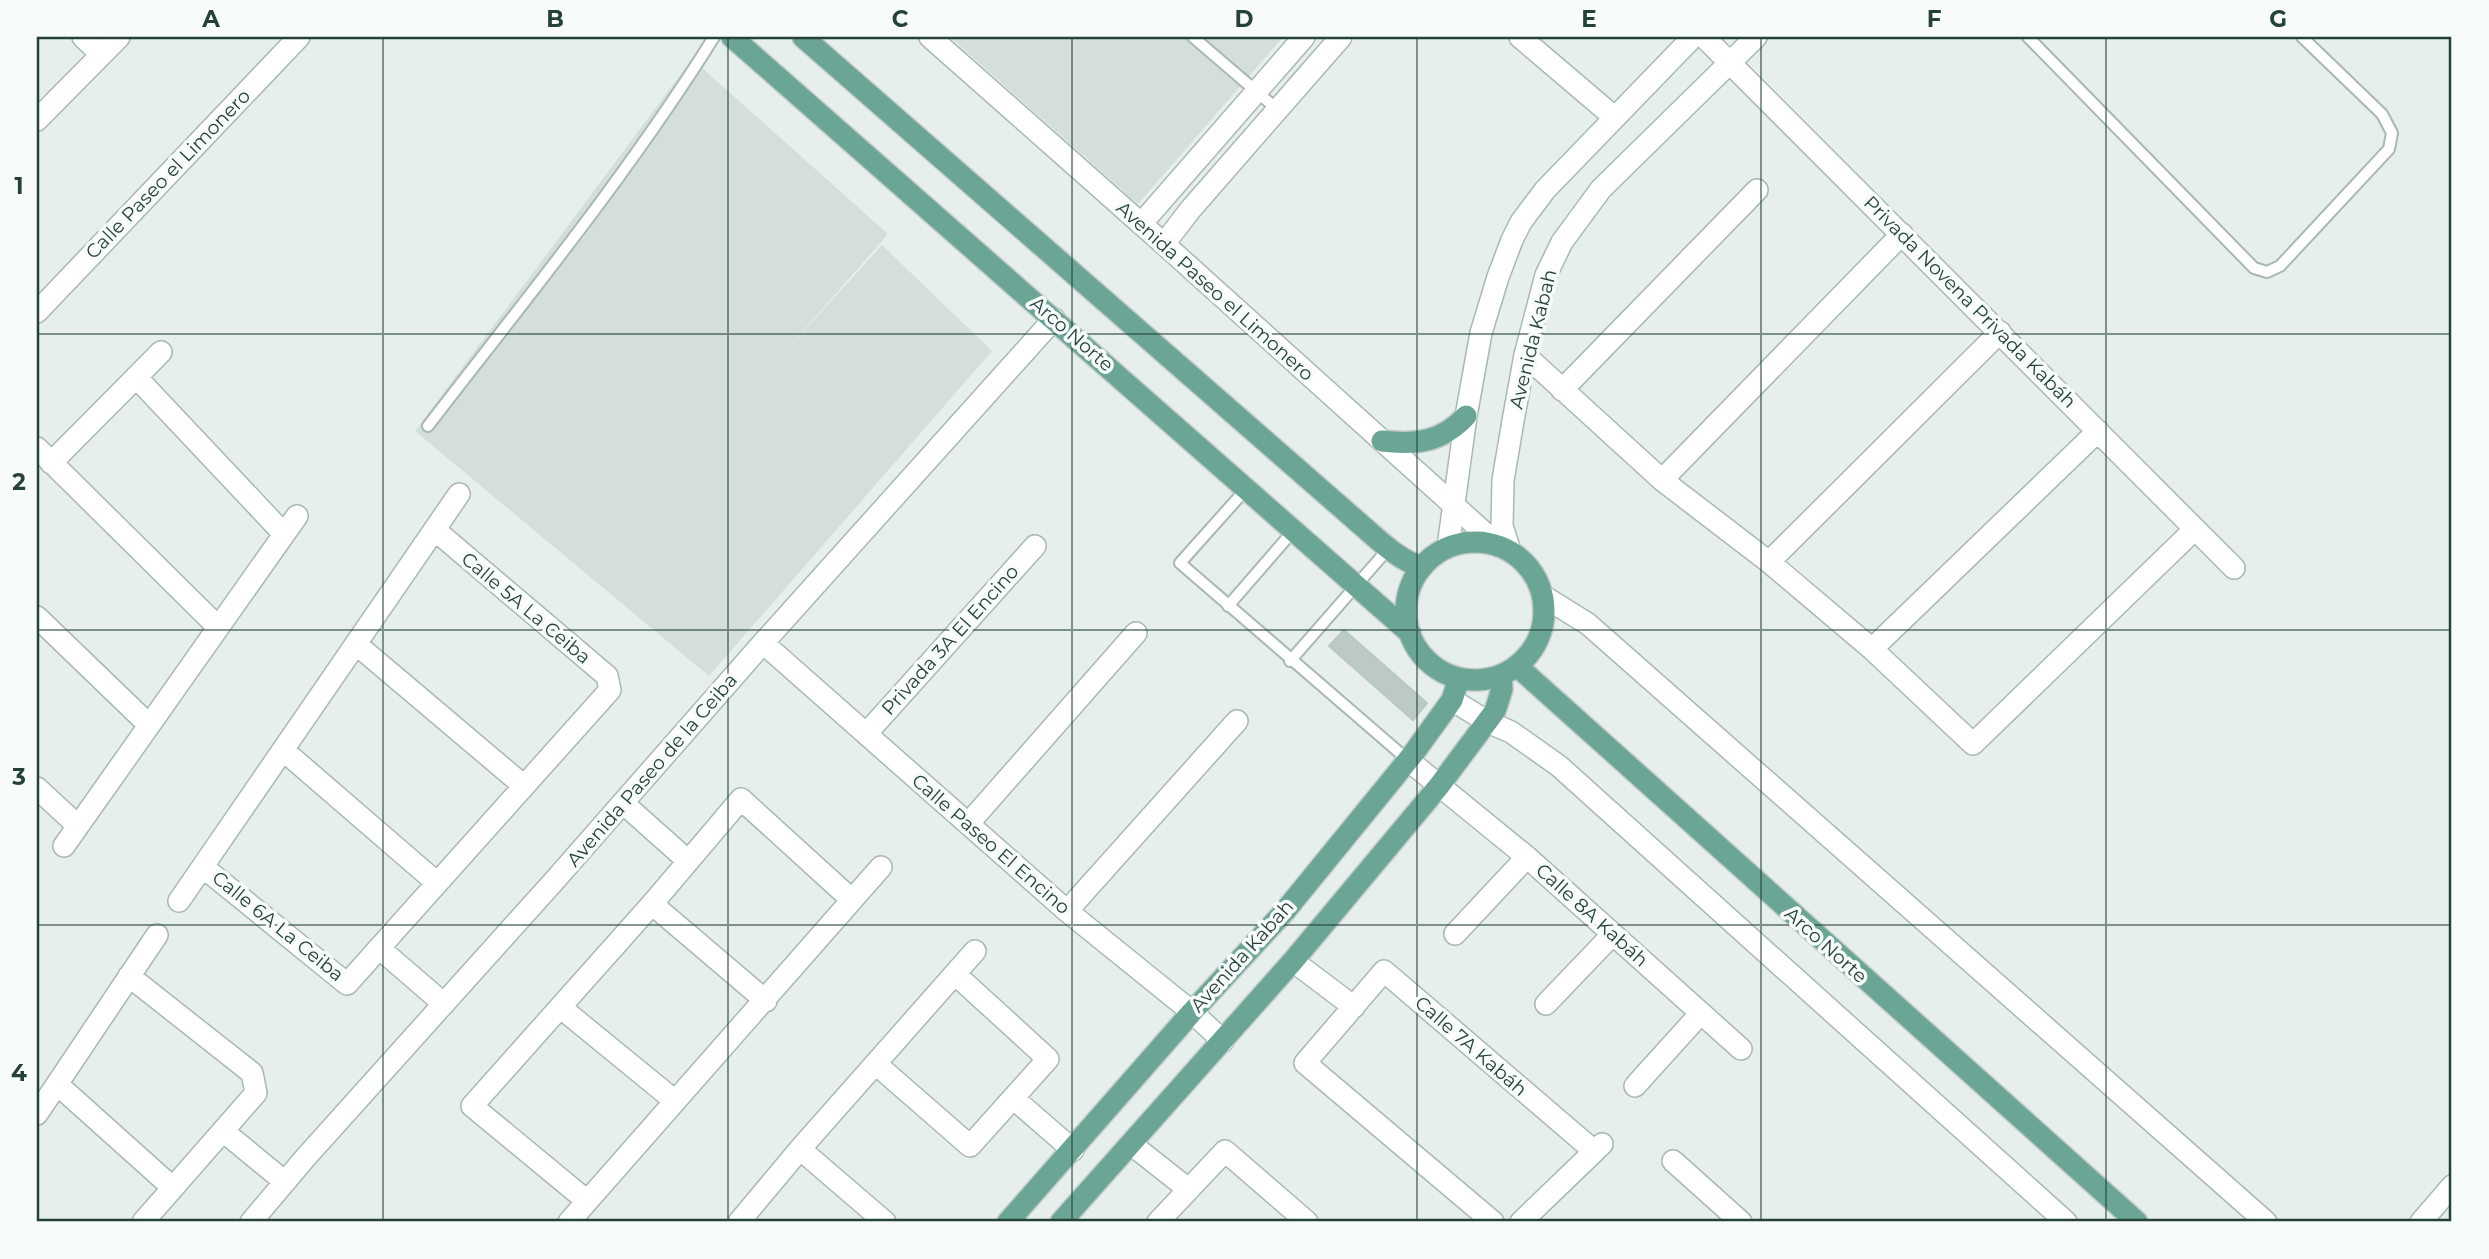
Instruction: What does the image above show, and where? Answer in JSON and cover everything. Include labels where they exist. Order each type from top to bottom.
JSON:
[{"type":"main road","name":"Arco Norte","points":[[732,37],[1410,634]]},
{"type":"main road","points":[[803,37],[1389,548],[1412,564],[1422,567]]},
{"type":"main road","points":[[1382,440],[1413,444],[1425,442],[1447,433],[1466,416]]},
{"type":"main road","points":[[1465,542],[1482,542],[1504,549],[1525,563],[1536,578],[1543,596],[1544,616],[1540,635],[1531,653],[1509,671],[1474,681],[1459,678],[1434,667],[1424,657],[1410,634],[1406,606],[1409,592],[1422,567],[1434,555],[1465,542]]},
{"type":"main road","name":"Arco Norte","points":[[1509,671],[2137,1222]]},
{"type":"main road","name":"Avenida Kabah","points":[[1061,1222],[1293,961],[1438,786],[1488,722],[1509,671]]},
{"type":"main road","name":"Avenida Kabah","points":[[1008,1222],[1192,1012],[1285,911],[1408,760],[1452,700],[1459,678]]},
{"type":"street","points":[[83,37],[101,54]]},
{"type":"street","points":[[37,120],[119,37]]},
{"type":"street","name":"Calle Paseo el Limonero","points":[[37,312],[299,37]]},
{"type":"street","points":[[1142,224],[1304,37]]},
{"type":"street","points":[[1164,244],[1190,210],[1341,37]]},
{"type":"street","points":[[1520,37],[1614,117]]},
{"type":"street","points":[[1448,547],[1466,416],[1481,333],[1497,277],[1517,231],[1545,190],[1693,37]]},
{"type":"street","name":"Privada Novena Privada Kabáh","points":[[1704,37],[2234,568]]},
{"type":"street","name":"Avenida Kabah","points":[[1504,549],[1503,480],[1525,355],[1546,275],[1562,242],[1601,189],[1756,37]]},
{"type":"street","name":"Avenida Paseo el Limonero","points":[[941,43],[1504,549]]},
{"type":"street","points":[[1562,390],[1757,190]]},
{"type":"street","points":[[1662,480],[1902,234]]},
{"type":"street","name":"Avenida Paseo de la Ceiba","points":[[251,1222],[763,643],[1054,319]]},
{"type":"street","points":[[1769,562],[2000,332]]},
{"type":"street","points":[[161,352],[44,456],[218,627]]},
{"type":"street","points":[[1525,355],[1662,480],[1769,562],[1872,649],[1973,744],[2195,529]]},
{"type":"street","points":[[136,377],[284,534]]},
{"type":"street","points":[[1872,649],[2098,431]]},
{"type":"street","name":"Calle 6A La Ceiba","points":[[179,901],[459,495]]},
{"type":"street","points":[[64,846],[297,516]]},
{"type":"street","name":"Calle 5A La Ceiba","points":[[435,530],[607,676],[610,690]]},
{"type":"street","name":"Privada 3A El Encino","points":[[866,734],[1035,546]]},
{"type":"street","points":[[1543,596],[1573,613],[1596,631],[2266,1222]]},
{"type":"street","points":[[37,617],[149,725]]},
{"type":"street","points":[[968,824],[1136,633]]},
{"type":"street","name":"Calle Paseo El Encino","points":[[763,643],[1067,911],[1192,1012],[1223,1041]]},
{"type":"street","points":[[356,644],[524,786]]},
{"type":"street","name":"Calle 6A La Ceiba","points":[[203,867],[347,984],[610,690]]},
{"type":"street","points":[[1452,700],[1488,722],[1511,732],[1559,766],[2066,1222]]},
{"type":"street","points":[[1067,911],[1237,721]]},
{"type":"street","points":[[283,750],[437,883]]},
{"type":"street","name":"Calle 8A Kabáh","points":[[1408,760],[1527,857],[1741,1049]]},
{"type":"street","points":[[37,788],[78,826]]},
{"type":"street","points":[[587,1201],[472,1106],[652,904],[741,799],[852,900]]},
{"type":"street","points":[[622,803],[688,861]]},
{"type":"street","points":[[1455,934],[1527,857]]},
{"type":"street","points":[[569,1222],[881,867]]},
{"type":"street","points":[[652,904],[766,1001]]},
{"type":"street","points":[[1546,1004],[1613,934]]},
{"type":"street","points":[[37,1114],[157,935]]},
{"type":"street","points":[[379,948],[444,1004]]},
{"type":"street","points":[[739,1222],[975,951]]},
{"type":"street","points":[[1293,961],[1354,1007]]},
{"type":"street","name":"Calle 7A Kabáh","points":[[1493,1222],[1305,1063],[1384,971],[1598,1147],[1521,1222]]},
{"type":"street","points":[[876,1064],[970,1146],[1048,1059],[955,974]]},
{"type":"street","points":[[129,976],[251,1073],[256,1093],[143,1222]]},
{"type":"street","points":[[560,1007],[675,1101]]},
{"type":"street","points":[[1636,1086],[1701,1013]]},
{"type":"street","points":[[57,1084],[173,1188]]},
{"type":"street","points":[[1013,1098],[1073,1150]]},
{"type":"street","points":[[223,1131],[285,1182]]},
{"type":"street","points":[[1131,1144],[1188,1189]]},
{"type":"street","points":[[800,1149],[885,1222]]},
{"type":"street","points":[[1158,1222],[1225,1151],[1307,1222]]},
{"type":"street","points":[[1673,1161],[1741,1222]]},
{"type":"street","points":[[2421,1222],[2452,1186]]},
{"type":"lane","points":[[428,426],[667,111],[714,37]]},
{"type":"lane","points":[[1193,37],[1278,110]]},
{"type":"lane","points":[[2028,37],[2254,268],[2267,272],[2280,266],[2389,149],[2392,133],[2382,114],[2302,37]]},
{"type":"lane","points":[[1247,488],[1180,563],[1290,661],[1408,760]]},
{"type":"lane","points":[[1228,606],[1294,530]]},
{"type":"lane","points":[[1290,661],[1389,548]]},
{"type":"shaded area","points":[[950,37],[1283,37],[1138,204]]},
{"type":"shaded area","points":[[692,59],[888,234],[783,354],[882,245],[992,351],[709,676],[415,431]]},
{"type":"building","points":[[1344,630],[1427,703],[1413,720],[1329,646]]}]
